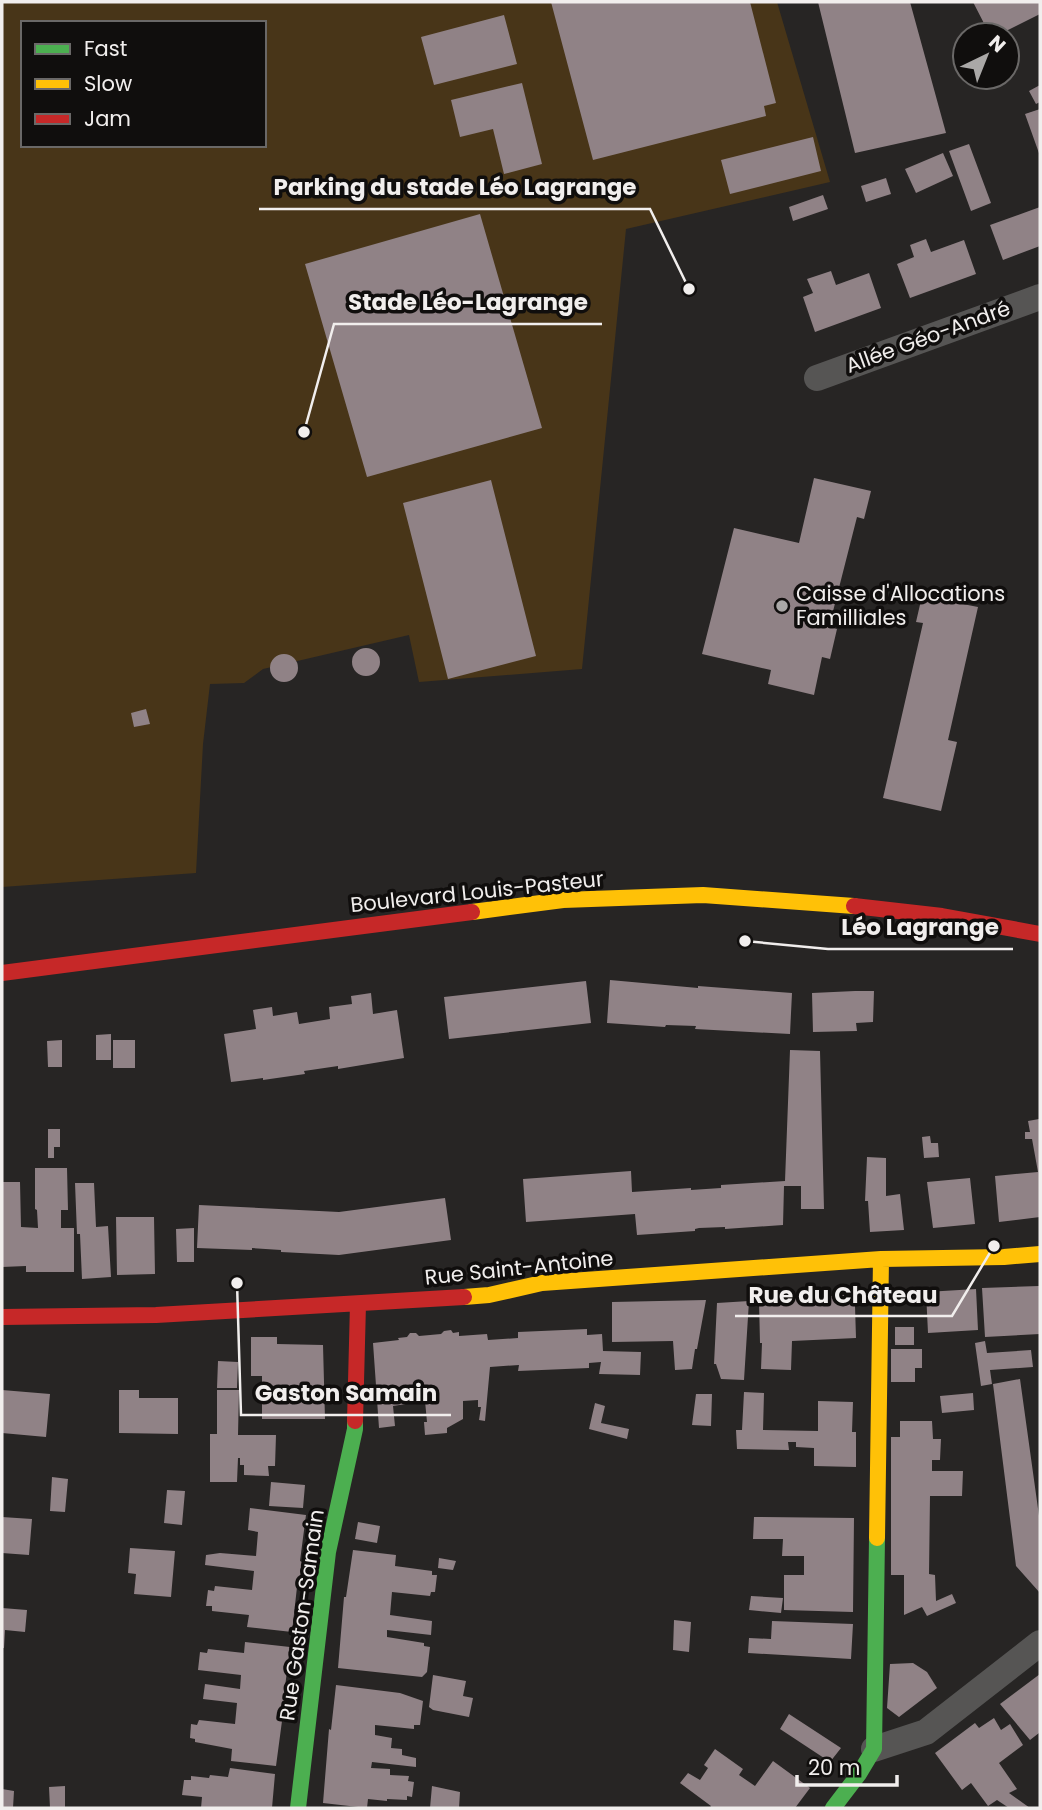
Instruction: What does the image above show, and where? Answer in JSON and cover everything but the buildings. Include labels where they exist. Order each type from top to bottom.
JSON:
[{"type":"street","name":"Allée Géo-André","points":[[817,378],[1040,297]]},
{"type":"street","name":"Boulevard Louis-Pasteur","points":[[2,973],[536,903],[653,896],[703,895],[844,905],[942,916],[1040,934]]},
{"type":"street","name":"Rue Saint-Antoine","points":[[2,1317],[156,1315],[358,1304],[489,1295],[542,1283],[881,1259],[1040,1254]]},
{"type":"street","points":[[833,1808],[874,1749],[881,1259]]},
{"type":"street","name":"Rue Gaston-Samain","points":[[298,1808],[328,1552],[355,1429],[358,1304]]},
{"type":"street","points":[[874,1749],[926,1732],[1040,1643]]},
{"type":"shaded area","points":[[2,2],[777,2],[830,182],[626,229],[582,669],[419,682],[409,635],[263,669],[244,683],[210,684],[203,744],[196,873],[2,887]]},
{"type":"traffic: fast","points":[[298,1808],[328,1552],[355,1421]]},
{"type":"traffic: fast","points":[[833,1808],[874,1749],[877,1538]]},
{"type":"traffic: slow","points":[[472,912],[563,900],[703,895],[854,906]]},
{"type":"traffic: slow","points":[[464,1297],[489,1295],[542,1283],[881,1259],[1040,1254]]},
{"type":"traffic: slow","points":[[877,1538],[881,1259]]},
{"type":"traffic: jam","points":[[854,906],[942,916],[1040,934]]},
{"type":"traffic: jam","points":[[2,973],[472,912]]},
{"type":"traffic: jam","points":[[2,1317],[156,1315],[464,1297]]},
{"type":"traffic: jam","points":[[355,1421],[358,1304]]},
{"type":"place","name":"Parking du stade Léo Lagrange","points":[[689,289]]},
{"type":"place","name":"Stade Léo-Lagrange","points":[[304,432]]},
{"type":"place","name":"Caisse d'Allocations Familliales","points":[[782,606]]},
{"type":"place","name":"Léo Lagrange","points":[[745,941]]},
{"type":"place","name":"Rue du Château","points":[[994,1246]]},
{"type":"place","name":"Gaston Samain","points":[[237,1283]]}]
